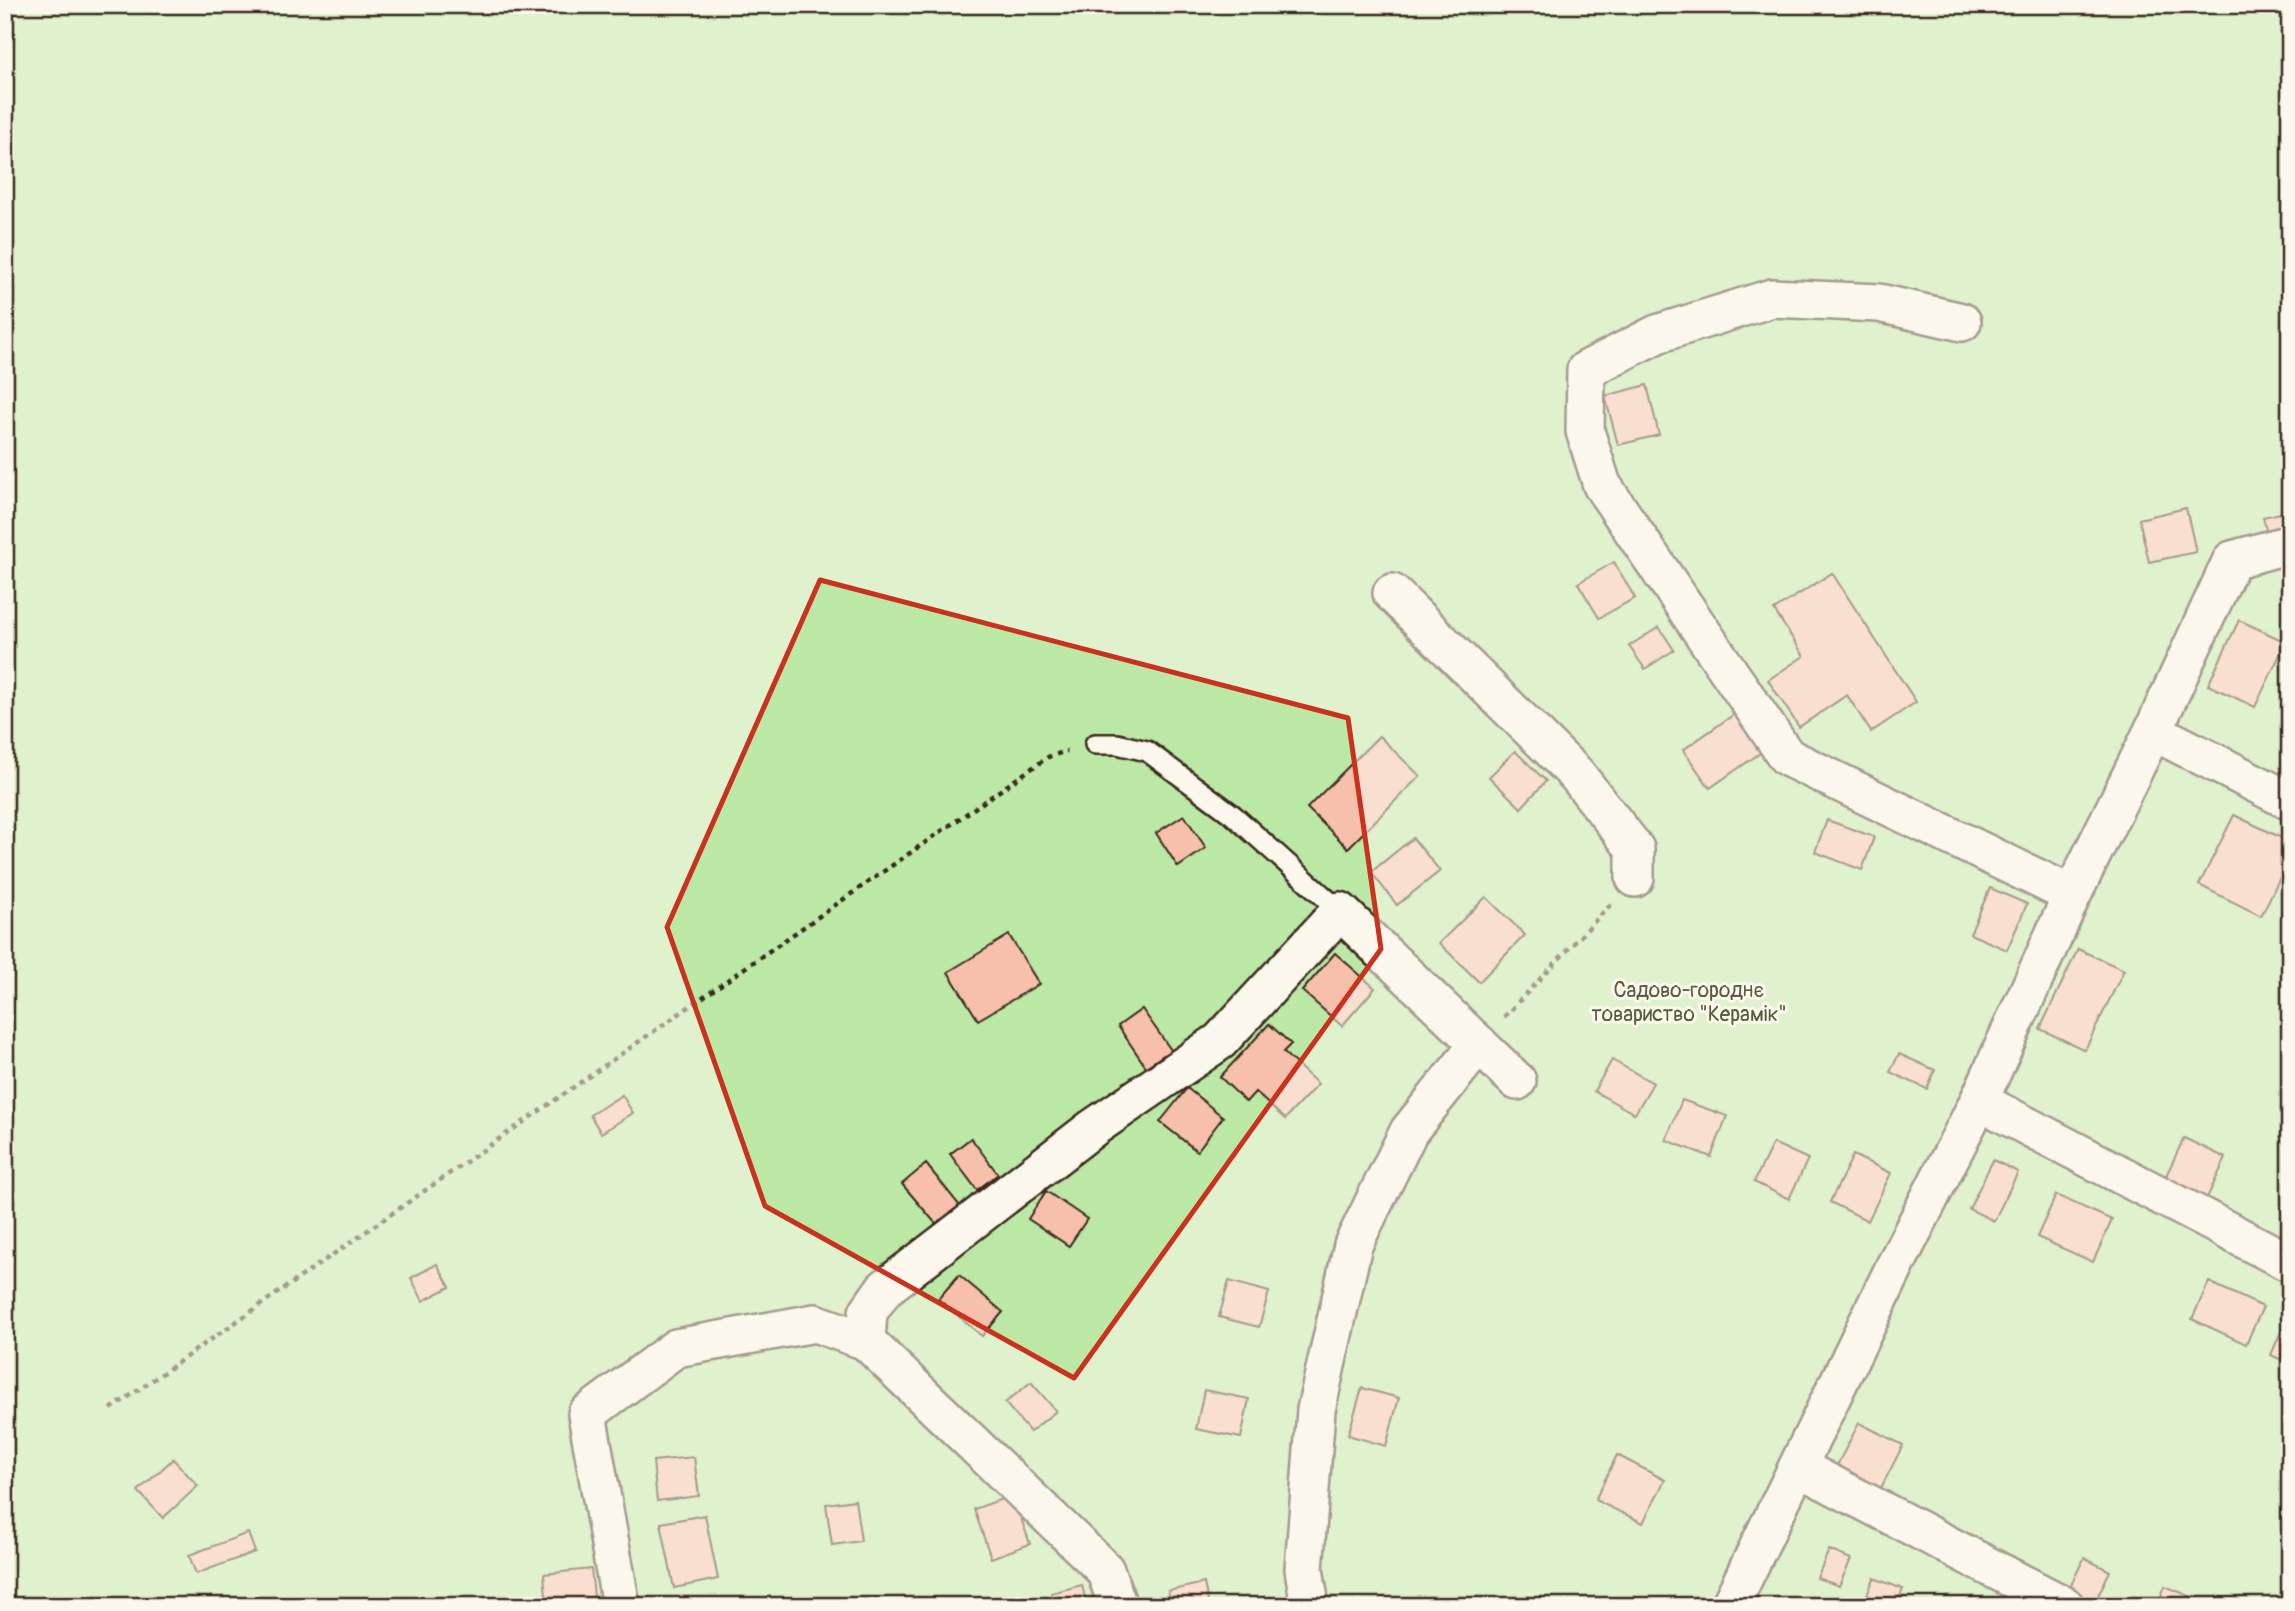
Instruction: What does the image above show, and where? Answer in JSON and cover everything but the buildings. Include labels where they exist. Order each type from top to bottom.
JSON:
[{"type":"street","points":[[1962,322],[1879,303],[1772,298],[1657,334],[1586,370],[1585,431],[1602,485],[1787,757],[2073,895]]},
{"type":"street","points":[[1730,1606],[1900,1255],[1979,1101],[2073,895],[2232,560],[2290,544]]},
{"type":"street","points":[[1392,593],[1577,775],[1635,849],[1635,878]]},
{"type":"street","points":[[2152,731],[2290,801]]},
{"type":"street","points":[[866,1341],[868,1311],[884,1289],[1093,1128],[1220,1041],[1340,911],[1517,1080]]},
{"type":"street","points":[[1310,1606],[1304,1569],[1316,1410],[1353,1245],[1409,1131],[1479,1044]]},
{"type":"street","points":[[1979,1101],[2290,1263]]},
{"type":"street","points":[[621,1606],[587,1414],[676,1348],[815,1323],[866,1341],[1105,1570],[1118,1606]]},
{"type":"street","points":[[1798,1467],[2065,1606]]},
{"type":"lane","points":[[1095,744],[1117,744],[1147,751],[1233,815],[1340,911]]},
{"type":"path","points":[[111,1409],[1048,757],[1095,744]]},
{"type":"path","points":[[1479,1044],[1635,878]]},
{"type":"highlighted area","points":[[820,580],[1348,718],[1381,949],[1074,1378],[765,1206],[667,927]]},
{"type":"green space","name":"Садово-городнє товариство \"Керамік\"","points":[[5,5],[2290,5],[2290,1606],[5,1606]]}]
